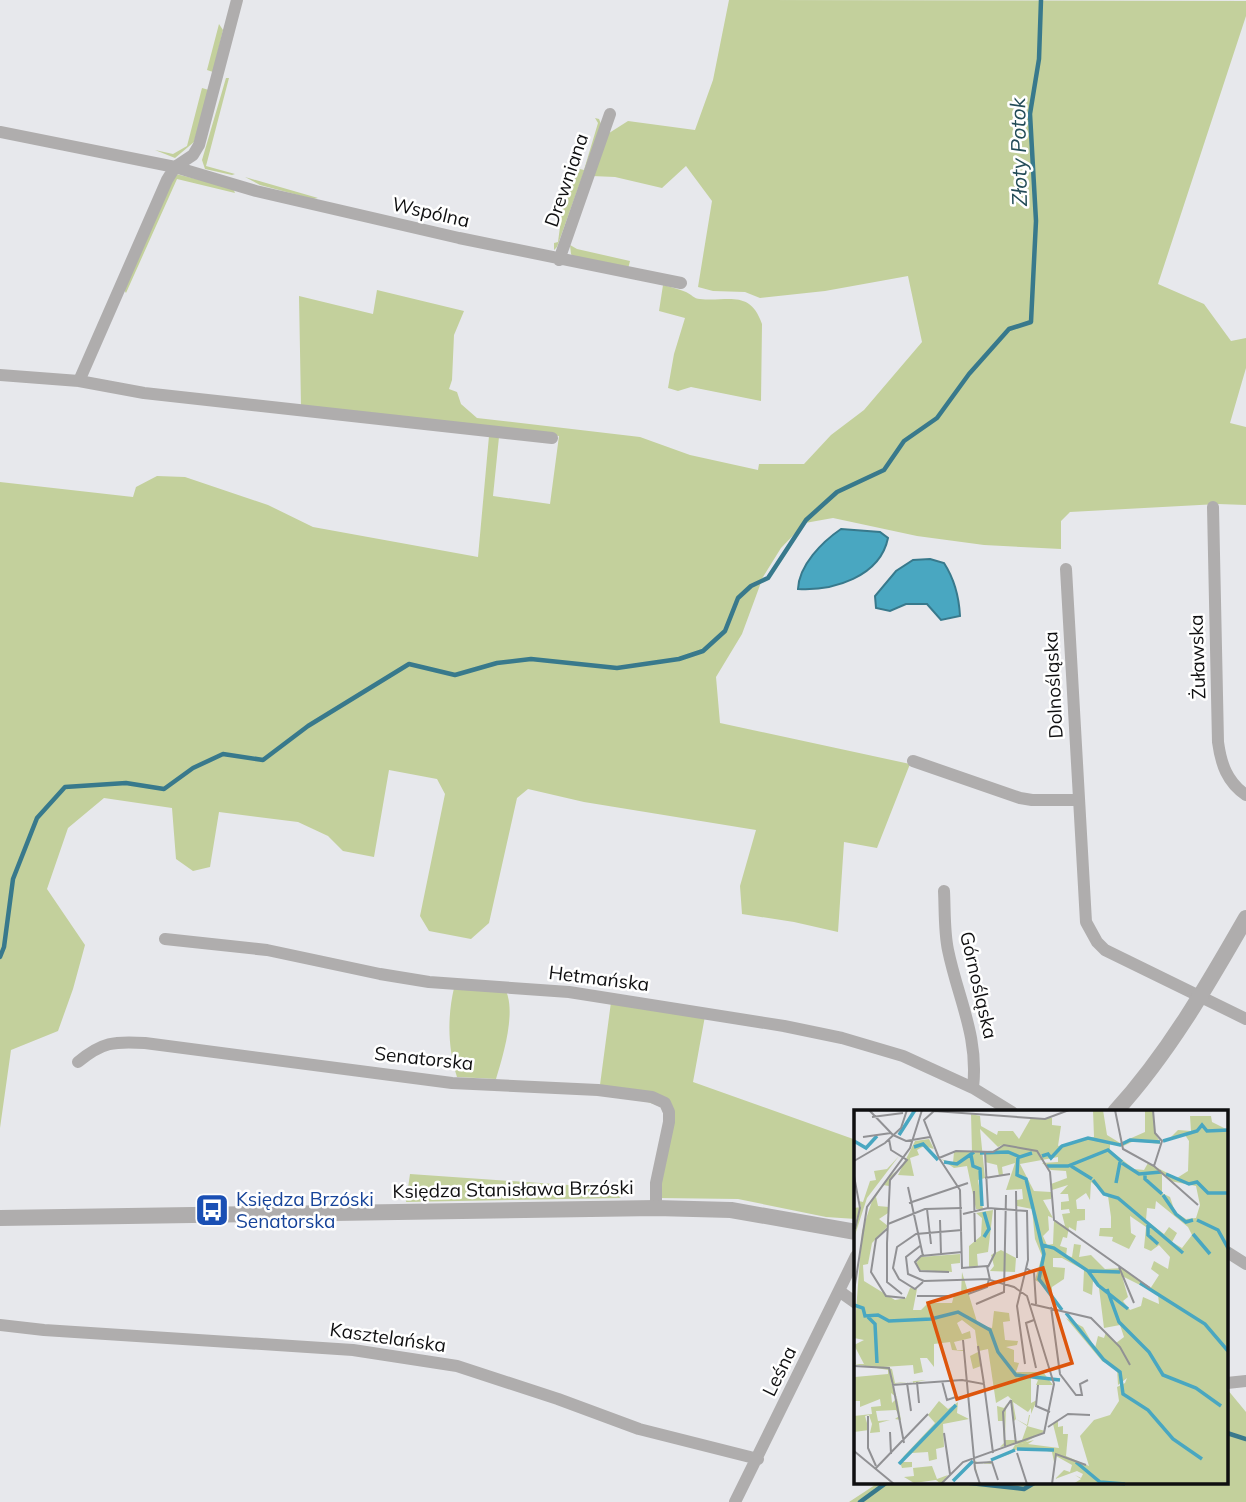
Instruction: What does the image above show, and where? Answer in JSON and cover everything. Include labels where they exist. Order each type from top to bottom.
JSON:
[{"type":"street","points":[[79,381],[167,180],[175,167],[192,155],[199,145],[237,0]]},
{"type":"street","name":"Drewniana","points":[[559,260],[610,114]]},
{"type":"street","name":"Wspólna","points":[[0,132],[175,167],[256,191],[559,260],[681,283]]},
{"type":"street","points":[[0,375],[79,381],[144,393],[552,438]]},
{"type":"street","name":"Żuławska","points":[[1213,507],[1218,742],[1224,769],[1232,783],[1246,795]]},
{"type":"street","name":"Dolnośląska","points":[[1066,569],[1083,910],[1090,931],[1105,950],[1246,1019]]},
{"type":"street","points":[[913,761],[1020,798],[1079,800]]},
{"type":"street","name":"Górnośląska","points":[[944,891],[947,949],[974,1048],[973,1088]]},
{"type":"street","points":[[1117,1110],[1168,1046],[1202,996],[1246,918]]},
{"type":"street","name":"Hetmańska","points":[[165,939],[267,950],[429,982],[569,992],[784,1026],[884,1049],[973,1088],[1010,1110]]},
{"type":"street","name":"Senatorska","points":[[78,1062],[99,1046],[114,1041],[452,1083],[598,1090],[652,1097],[665,1104],[669,1122],[656,1184],[656,1208]]},
{"type":"street","name":"Księdza Stanisława Brzóski","points":[[0,1218],[656,1208],[731,1210],[854,1232]]},
{"type":"street","points":[[1228,1253],[1246,1264]]},
{"type":"street","name":"Leśna","points":[[735,1502],[854,1260]]},
{"type":"street","points":[[839,1291],[854,1302]]},
{"type":"street","name":"Kasztelańska","points":[[0,1325],[353,1350],[457,1366],[639,1429],[758,1459]]},
{"type":"street","points":[[1228,1384],[1246,1381]]},
{"type":"green space","points":[[729,0],[1246,1],[1246,16],[1158,284],[1204,304],[1231,341],[1246,338],[1246,368],[1230,423],[1246,427],[1246,505],[1218,504],[1070,512],[1061,521],[1061,549],[984,545],[917,536],[833,518],[805,523],[781,548],[763,577],[742,634],[716,677],[720,723],[910,764],[877,848],[844,842],[838,932],[742,914],[740,886],[756,830],[584,802],[528,789],[517,798],[489,923],[471,939],[429,931],[420,916],[445,794],[437,779],[389,770],[374,857],[343,851],[328,836],[298,822],[219,812],[210,867],[193,871],[176,859],[172,808],[104,798],[68,828],[47,889],[85,945],[73,989],[58,1031],[11,1050],[0,1128],[0,482],[133,497],[136,487],[157,476],[185,477],[268,505],[313,527],[478,557],[489,436],[499,437],[493,496],[550,504],[559,436],[301,406],[299,296],[373,314],[377,290],[464,311],[454,335],[452,380],[449,389],[457,392],[461,404],[477,418],[640,437],[690,455],[758,470],[759,464],[804,464],[831,435],[864,410],[922,342],[908,276],[825,291],[760,298],[745,292],[713,291],[698,287],[712,201],[686,166],[662,188],[615,177],[592,176],[606,135],[628,121],[695,130],[713,80]]},
{"type":"green space","points":[[219,24],[223,30],[213,72],[207,70]]},
{"type":"green space","points":[[226,78],[229,78],[206,166],[235,174],[232,175],[205,169],[202,160]]},
{"type":"green space","points":[[202,88],[209,90],[194,142],[175,158],[155,150],[173,154],[187,146]]},
{"type":"green space","points":[[595,118],[599,119],[601,124],[557,247],[554,250],[554,243],[558,242],[568,166],[584,170],[598,123]]},
{"type":"green space","points":[[176,174],[233,188],[235,193],[177,179],[126,293],[124,290]]},
{"type":"green space","points":[[245,177],[318,198],[260,185]]},
{"type":"green space","points":[[570,245],[630,261],[628,269],[573,257]]},
{"type":"green space","points":[[663,285],[698,299],[744,302],[757,313],[762,324],[761,401],[691,387],[678,391],[668,388],[674,354],[685,318],[659,311]]},
{"type":"green space","points":[[454,988],[506,991],[509,1000],[509,1022],[496,1079],[457,1077],[449,1033]]},
{"type":"green space","points":[[611,1002],[705,1016],[693,1082],[854,1139],[854,1219],[826,1217],[738,1199],[659,1198],[673,1111],[600,1085]]},
{"type":"green space","points":[[410,1174],[597,1187],[611,1190],[621,1198],[406,1202]]},
{"type":"green space","points":[[1228,1390],[1246,1412],[1246,1502],[849,1502],[876,1484],[1228,1484]]},
{"type":"water","points":[[841,529],[880,532],[888,538],[875,563],[853,579],[826,587],[798,589],[802,571],[807,563],[826,540]]},
{"type":"water","points":[[930,559],[944,563],[948,569],[956,588],[960,616],[941,620],[927,604],[906,604],[890,611],[876,608],[875,596],[896,571],[913,560]]},
{"type":"waterway","name":"Złoty Potok","points":[[0,957],[4,947],[13,879],[37,818],[65,787],[126,783],[164,789],[193,768],[223,754],[263,760],[308,726],[409,664],[455,675],[497,663],[531,659],[617,668],[679,659],[703,651],[725,631],[738,598],[751,586],[768,578],[806,520],[837,492],[884,470],[904,441],[937,418],[969,374],[1009,329],[1031,322],[1036,221],[1030,114],[1039,59],[1041,0]]},
{"type":"waterway","points":[[1228,1433],[1246,1439]]},
{"type":"waterway","points":[[860,1502],[885,1484]]},
{"type":"waterway","points":[[979,1484],[1024,1489],[1032,1484]]},
{"type":"place","name":"Księdza Brzóski Senatorska","points":[[212,1210]]}]
